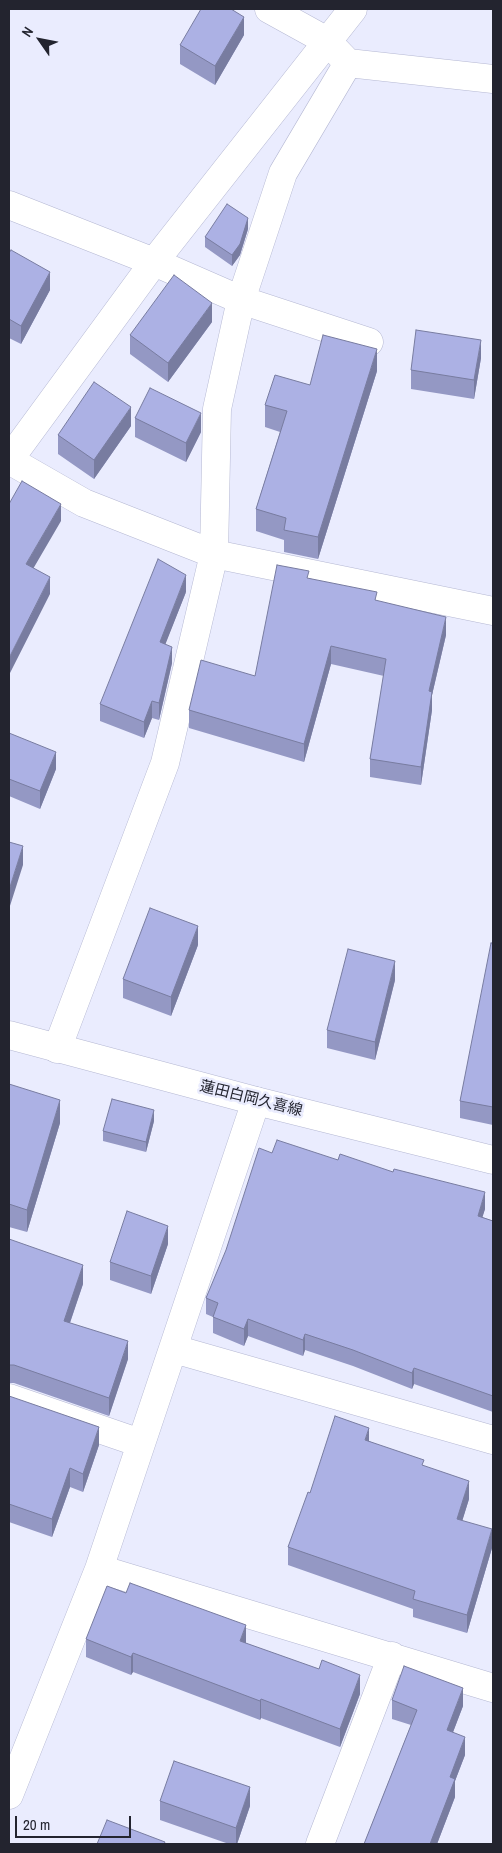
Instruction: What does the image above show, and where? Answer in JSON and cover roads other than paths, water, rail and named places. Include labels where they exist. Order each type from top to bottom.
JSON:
[{"type":"street","points":[[268,9],[327,41],[348,63],[493,79]]},
{"type":"street","points":[[353,9],[154,262],[9,460],[84,503],[214,554],[493,610]]},
{"type":"street","points":[[57,1049],[164,764],[214,554],[216,409],[241,300],[283,173],[348,63]]},
{"type":"street","points":[[9,205],[154,262],[241,300],[369,342]]},
{"type":"street","name":"蓮田白岡久喜線","points":[[9,1036],[256,1101],[493,1160]]},
{"type":"street","points":[[9,1794],[99,1569],[256,1101]]},
{"type":"street","points":[[174,1349],[493,1440]]},
{"type":"street","points":[[9,1398],[140,1443]]},
{"type":"street","points":[[99,1569],[493,1688]]},
{"type":"street","points":[[320,1844],[392,1656]]}]
